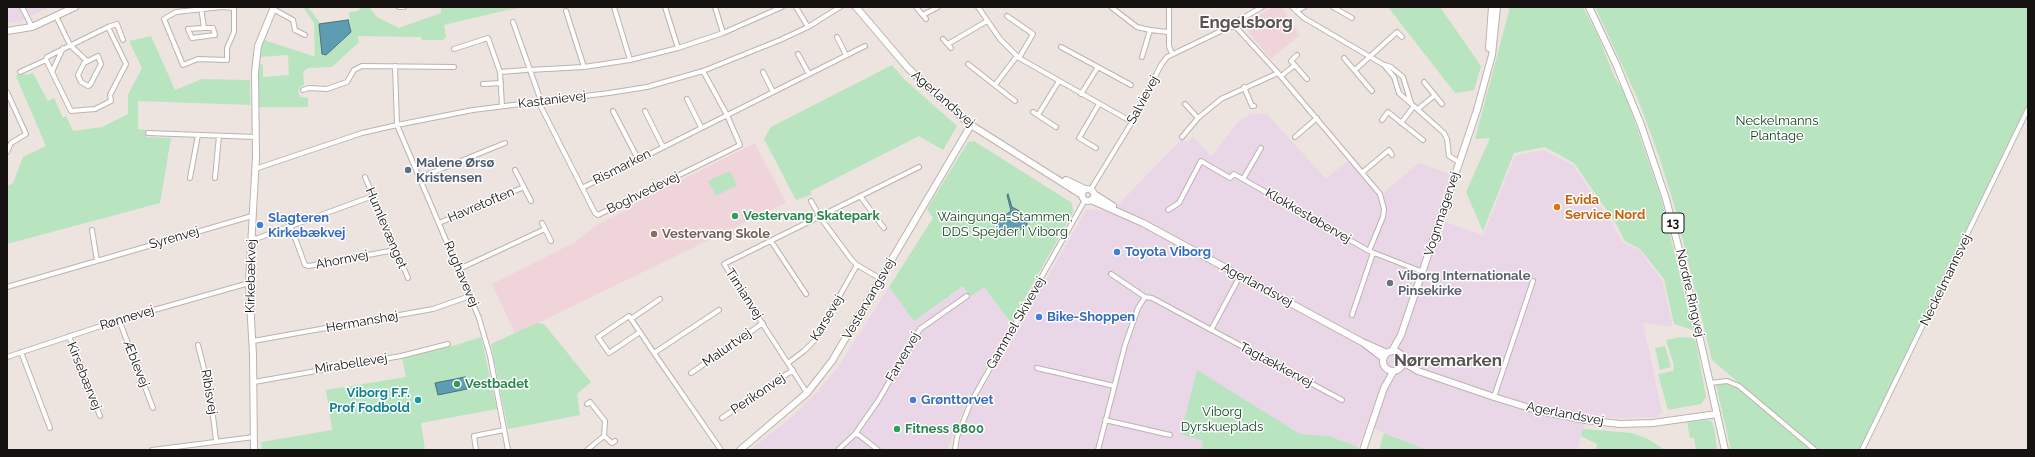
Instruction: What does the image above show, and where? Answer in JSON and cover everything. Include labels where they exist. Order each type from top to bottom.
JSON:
[{"type":"street","points":[[22,7],[32,27]]},
{"type":"street","points":[[7,31],[32,27],[75,7]]},
{"type":"street","points":[[399,7],[404,7]]},
{"type":"street","points":[[614,7],[630,60]]},
{"type":"street","points":[[665,7],[678,48]]},
{"type":"street","points":[[715,7],[723,33]]},
{"type":"street","points":[[500,72],[584,67],[630,60],[678,48],[723,33],[782,7]]},
{"type":"street","points":[[796,7],[808,27]]},
{"type":"street","name":"Kastanievej","points":[[255,168],[362,133],[396,125],[473,110],[646,87],[703,71],[757,51],[808,27],[840,7]]},
{"type":"street","name":"Agerlandsvej","points":[[856,7],[908,68],[936,95],[972,125],[1004,146],[1088,195],[1387,354]]},
{"type":"street","points":[[916,7],[925,17],[938,7]]},
{"type":"street","points":[[978,7],[1000,39],[1018,57],[1132,122]]},
{"type":"street","points":[[1111,7],[1137,27],[1168,32]]},
{"type":"street","points":[[1168,7],[1169,46],[1172,54],[1227,28],[1235,26],[1236,22],[1262,7]]},
{"type":"street","points":[[1292,7],[1296,11],[1384,65],[1391,67],[1403,77],[1414,106]]},
{"type":"street","points":[[1296,11],[1304,7]]},
{"type":"street","points":[[1333,7],[1352,18]]},
{"type":"street","name":"Vognmagervej","points":[[1482,93],[1489,48],[1492,7]]},
{"type":"street","name":"Vognmagervej","points":[[1400,354],[1401,335],[1482,93],[1492,55],[1497,7]]},
{"type":"street","name":"Nordre Ringvej","points":[[1589,7],[1633,104],[1666,199],[1686,273],[1724,450]]},
{"type":"street","points":[[201,8],[234,8],[234,32],[227,48],[227,60],[198,59],[183,65],[164,19],[176,12],[201,8]]},
{"type":"street","points":[[201,8],[204,28]]},
{"type":"street","name":"Kirkebækvej","points":[[254,450],[254,382],[249,283],[255,168],[256,61],[262,33],[274,8],[293,20],[295,30],[305,35]]},
{"type":"street","points":[[566,11],[584,67]]},
{"type":"street","points":[[56,16],[70,45],[87,61]]},
{"type":"street","points":[[995,85],[1018,57],[1034,34],[1008,16]]},
{"type":"street","points":[[943,40],[949,46],[987,21]]},
{"type":"street","name":"Boghvedevej","points":[[513,22],[528,70],[540,101],[582,188],[595,213],[598,215],[740,145],[727,115]]},
{"type":"street","points":[[20,72],[46,60],[47,57],[63,48],[117,24],[123,40]]},
{"type":"street","points":[[1235,26],[1280,74],[1380,194],[1384,210],[1383,217],[1352,315]]},
{"type":"street","points":[[46,60],[71,111],[96,109],[111,101],[110,95],[126,64],[108,27]]},
{"type":"street","points":[[196,28],[204,28],[213,28],[214,35],[192,38],[188,29],[196,28]]},
{"type":"street","points":[[1142,57],[1150,30]]},
{"type":"street","points":[[1355,70],[1397,32],[1402,37]]},
{"type":"street","points":[[837,37],[846,55]]},
{"type":"street","points":[[454,49],[488,38],[500,72],[502,106]]},
{"type":"street","name":"Rismarken","points":[[582,188],[865,46]]},
{"type":"street","points":[[1061,47],[1131,85]]},
{"type":"street","points":[[52,72],[63,48]]},
{"type":"street","points":[[798,54],[809,74]]},
{"type":"street","name":"Salvievej","points":[[1088,195],[1132,122],[1161,65],[1172,54]]},
{"type":"street","points":[[1297,55],[1291,60],[1307,79]]},
{"type":"street","points":[[98,56],[101,64],[90,85],[88,86],[81,82],[78,75],[84,63],[87,61],[98,56]]},
{"type":"street","points":[[1344,58],[1372,90]]},
{"type":"street","points":[[968,64],[1015,101]]},
{"type":"street","points":[[1182,137],[1198,118],[1221,99],[1244,87],[1280,74],[1295,65]]},
{"type":"street","points":[[1384,65],[1394,77],[1399,93],[1444,133],[1447,139],[1449,156],[1460,162]]},
{"type":"street","points":[[303,90],[309,88],[327,88],[347,82],[354,70],[362,66],[454,67]]},
{"type":"street","points":[[395,66],[396,125]]},
{"type":"street","points":[[1081,94],[1098,67]]},
{"type":"street","points":[[703,71],[727,115]]},
{"type":"street","points":[[763,72],[773,92]]},
{"type":"street","points":[[1038,115],[1059,81]]},
{"type":"street","points":[[1424,82],[1442,104]]},
{"type":"street","points":[[483,84],[501,83]]},
{"type":"street","points":[[1244,87],[1252,106],[1254,106]]},
{"type":"street","points":[[7,92],[26,134],[11,143],[7,152]]},
{"type":"street","points":[[1401,123],[1414,106],[1435,95]]},
{"type":"street","points":[[687,99],[701,128]]},
{"type":"street","points":[[1096,148],[1079,138],[1099,104]]},
{"type":"street","points":[[1185,104],[1198,118]]},
{"type":"street","name":"Neckelmannsvej","points":[[1862,450],[2028,109]]},
{"type":"street","points":[[614,110],[638,159]]},
{"type":"street","name":"Rismarken","points":[[645,110],[663,147]]},
{"type":"street","points":[[1033,112],[1056,127]]},
{"type":"street","points":[[1382,120],[1388,112],[1423,140]]},
{"type":"street","points":[[1295,137],[1317,118]]},
{"type":"street","name":"Rughavevej","points":[[396,125],[459,269],[487,344],[508,450]]},
{"type":"street","name":"Vestervangsvej","points":[[740,450],[807,393],[835,358],[972,125]]},
{"type":"street","points":[[148,133],[255,137]]},
{"type":"street","points":[[190,178],[198,135]]},
{"type":"street","points":[[215,178],[219,136]]},
{"type":"street","points":[[419,178],[505,143]]},
{"type":"street","points":[[1243,179],[1261,148]]},
{"type":"street","points":[[1363,172],[1389,150],[1392,155]]},
{"type":"street","name":"Klokkestøbervej","points":[[1168,210],[1179,203],[1201,161],[1230,178],[1234,174],[1371,252],[1423,273]]},
{"type":"street","name":"Timianvej","points":[[807,393],[724,264],[920,167]]},
{"type":"street","name":"Havretoften","points":[[515,170],[531,201]]},
{"type":"street","name":"Humlevænget","points":[[365,177],[408,278]]},
{"type":"street","name":"Havretoften","points":[[439,223],[524,187]]},
{"type":"street","name":"Gammel Skivevej","points":[[954,450],[957,437],[971,402],[1088,195]]},
{"type":"street","points":[[251,239],[291,227],[373,196]]},
{"type":"street","points":[[860,196],[884,228]]},
{"type":"street","points":[[811,200],[820,217],[857,265],[881,278]]},
{"type":"street","name":"Syrenvej","points":[[7,287],[252,216]]},
{"type":"street","points":[[542,223],[552,241]]},
{"type":"street","name":"Ahornvej","points":[[291,227],[305,265],[309,266],[395,250]]},
{"type":"street","points":[[459,269],[545,229]]},
{"type":"street","points":[[92,230],[97,261]]},
{"type":"street","points":[[771,241],[806,294]]},
{"type":"street","name":"Karsevej","points":[[788,363],[814,341],[857,265]]},
{"type":"street","name":"Tagtækkervej","points":[[1111,274],[1145,297],[1152,298],[1342,400]]},
{"type":"street","points":[[1211,330],[1240,276]]},
{"type":"street","points":[[1494,397],[1533,281]]},
{"type":"street","name":"Rønnevej","points":[[7,357],[119,320],[249,283]]},
{"type":"street","name":"Hermanshøj","points":[[252,341],[433,309],[470,296]]},
{"type":"street","name":"Farvervej","points":[[838,450],[855,434],[878,401],[920,329],[967,296]]},
{"type":"street","points":[[1098,450],[1130,330],[1138,308],[1145,297]]},
{"type":"street","points":[[631,319],[660,299]]},
{"type":"street","points":[[654,353],[719,310]]},
{"type":"street","points":[[640,332],[609,353],[598,337],[629,316],[640,332],[654,353],[721,450]]},
{"type":"street","name":"Æblevej","points":[[119,320],[153,408]]},
{"type":"street","name":"Malurtvej","points":[[691,373],[763,323]]},
{"type":"street","name":"Vognmagervej","points":[[1387,354],[1401,335]]},
{"type":"street","name":"Kirsebærvej","points":[[69,336],[100,416]]},
{"type":"street","name":"Mirabellevej","points":[[254,382],[401,356],[448,344]]},
{"type":"street","name":"Ribisvej","points":[[198,345],[210,392],[216,440]]},
{"type":"street","points":[[21,352],[50,428]]},
{"type":"street","points":[[1363,450],[1384,388],[1393,372],[1401,368],[1403,362],[1400,354],[1387,354],[1382,364],[1386,370],[1384,388]]},
{"type":"street","name":"Agerlandsvej","points":[[1403,362],[1418,371]]},
{"type":"street","points":[[1037,368],[1114,386]]},
{"type":"street","name":"Agerlandsvej","points":[[1401,368],[1418,371],[1494,397],[1563,416],[1620,424],[1653,423],[1717,414]]},
{"type":"street","name":"Perikonvej","points":[[722,418],[793,370]]},
{"type":"street","points":[[1386,370],[1393,372]]},
{"type":"street","points":[[1710,383],[1727,381],[1739,386],[1815,450]]},
{"type":"street","points":[[587,404],[590,402],[605,420],[604,436],[587,450]]},
{"type":"street","points":[[1105,420],[1170,435]]},
{"type":"street","points":[[476,450],[474,436],[504,430]]},
{"type":"street","points":[[855,434],[859,435],[878,450]]},
{"type":"street","points":[[152,450],[216,440],[254,436]]},
{"type":"street","points":[[604,436],[612,444],[615,441]]},
{"type":"shaded area","points":[[7,7],[50,7],[18,22],[7,22]]},
{"type":"shaded area","points":[[1274,7],[1282,7],[1300,35],[1271,59],[1245,28],[1247,22]]},
{"type":"shaded area","points":[[1251,114],[1267,114],[1326,179],[1353,156],[1383,193],[1419,163],[1450,174],[1436,218],[1483,236],[1515,156],[1543,150],[1573,165],[1612,223],[1622,242],[1639,250],[1662,280],[1673,327],[1643,323],[1662,412],[1656,417],[1618,418],[1587,415],[1577,450],[1427,450],[1368,426],[1358,447],[1329,436],[1300,434],[1198,371],[1203,441],[1201,450],[959,450],[961,434],[971,409],[1087,209],[1112,211],[1182,139],[1187,143],[1193,137],[1211,156],[1239,121]]},
{"type":"shaded area","name":"Vestervang Skole","points":[[755,143],[786,203],[515,334],[492,284],[575,242],[596,225],[631,208],[637,202]]},
{"type":"shaded area","points":[[963,286],[984,287],[1011,323],[962,413],[947,450],[750,450],[793,416],[820,389],[838,367],[889,287],[914,321]]},
{"type":"green space","points":[[303,7],[308,7],[320,23],[350,19],[349,12],[358,11],[361,7],[369,7],[377,17],[399,28],[441,13],[441,7],[527,7],[507,10],[444,25],[446,37],[443,40],[422,40],[421,37],[358,36],[359,42],[332,67],[308,68],[303,72],[304,85],[300,87],[298,91],[300,97],[308,98],[308,107],[258,107],[259,65],[263,64],[263,77],[289,75],[288,55],[259,57],[264,40],[313,56],[315,55],[314,23]]},
{"type":"green space","points":[[1388,7],[1440,7],[1481,66],[1474,90],[1455,93]]},
{"type":"green space","points":[[1508,7],[1583,7],[1598,36],[1615,78],[1625,94],[1661,198],[1693,330],[1674,324],[1664,279],[1640,249],[1625,241],[1615,222],[1574,163],[1545,147],[1514,153],[1483,231],[1466,192],[1490,138],[1475,139],[1509,11]]},
{"type":"green space","name":"Neckelmanns Plantage","points":[[1595,7],[2028,7],[2028,112],[1860,450],[1818,450],[1712,360],[1674,204],[1658,153],[1637,97]]},
{"type":"green space","points":[[151,36],[175,90],[202,79],[250,80],[250,105],[138,101],[138,129],[146,130],[146,137],[171,138],[160,203],[7,244],[7,186],[13,183],[23,157],[46,146],[16,76],[22,73],[26,75],[33,73],[48,101],[54,98],[63,118],[66,116],[73,131],[102,127],[128,114],[128,95],[142,68],[129,41]]},
{"type":"green space","points":[[892,65],[904,79],[957,126],[943,150],[919,136],[811,191],[811,195],[796,200],[764,139],[771,127]]},
{"type":"green space","name":"Waingunga-Stammen, DDS Spejder i Viborg","points":[[974,141],[1072,203],[1073,212],[1011,323],[984,287],[971,296],[963,286],[914,321],[889,287],[933,218],[927,209],[968,142]]},
{"type":"green space","points":[[730,171],[737,185],[716,196],[708,181]]},
{"type":"green space","points":[[537,323],[544,324],[591,382],[577,394],[580,415],[508,429],[491,344]]},
{"type":"green space","points":[[481,337],[497,409],[421,423],[425,450],[262,450],[261,442],[332,430],[326,390],[406,377],[402,357],[453,346]]},
{"type":"green space","points":[[1681,337],[1692,338],[1696,342],[1706,397],[1701,404],[1668,410],[1658,374],[1673,371],[1674,365],[1666,340]]},
{"type":"green space","points":[[1665,346],[1671,367],[1660,370],[1655,348]]},
{"type":"green space","name":"Viborg Dyrskueplads","points":[[1197,370],[1300,434],[1329,436],[1358,447],[1357,450],[1201,450],[1203,441],[1181,434]]},
{"type":"green space","points":[[1727,384],[1739,389],[1811,450],[1731,450],[1716,385]]},
{"type":"green space","points":[[1711,421],[1714,427],[1717,450],[1696,450],[1694,438],[1690,438],[1687,422]]},
{"type":"green space","points":[[1583,429],[1632,433],[1648,439],[1665,450],[1596,450],[1597,444],[1581,436]]},
{"type":"green space","points":[[1384,433],[1427,450],[1379,450]]},
{"type":"water","points":[[348,20],[351,32],[326,55],[322,54],[319,24]]},
{"type":"water","points":[[1008,194],[1012,207],[1023,213],[1024,219],[1027,223],[1027,225],[1017,232],[1003,232],[997,227],[999,220],[1011,211]]},
{"type":"water","points":[[465,377],[467,389],[438,395],[435,383]]},
{"type":"place","name":"Malene Ørsø Kristensen","points":[[408,170]]},
{"type":"place","name":"Evida Service Nord","points":[[1557,207]]},
{"type":"place","name":"Vestervang Skatepark","points":[[735,216]]},
{"type":"place","name":"Slagteren Kirkebækvej","points":[[260,225]]},
{"type":"place","name":"Vestervang Skole","points":[[654,234]]},
{"type":"place","name":"Toyota Viborg","points":[[1117,252]]},
{"type":"place","name":"Viborg Internationale Pinsekirke","points":[[1390,283]]},
{"type":"place","name":"Bike-Shoppen","points":[[1039,317]]},
{"type":"place","name":"Vestbadet","points":[[457,384]]},
{"type":"place","name":"Viborg F.F. Prof Fodbold","points":[[418,400]]},
{"type":"place","name":"Grønttorvet","points":[[913,400]]},
{"type":"place","name":"Fitness 8800","points":[[897,429]]},
{"type":"district","name":"Engelsborg","points":[[1246,23]]},
{"type":"district","name":"Nørremarken","points":[[1448,361]]}]
